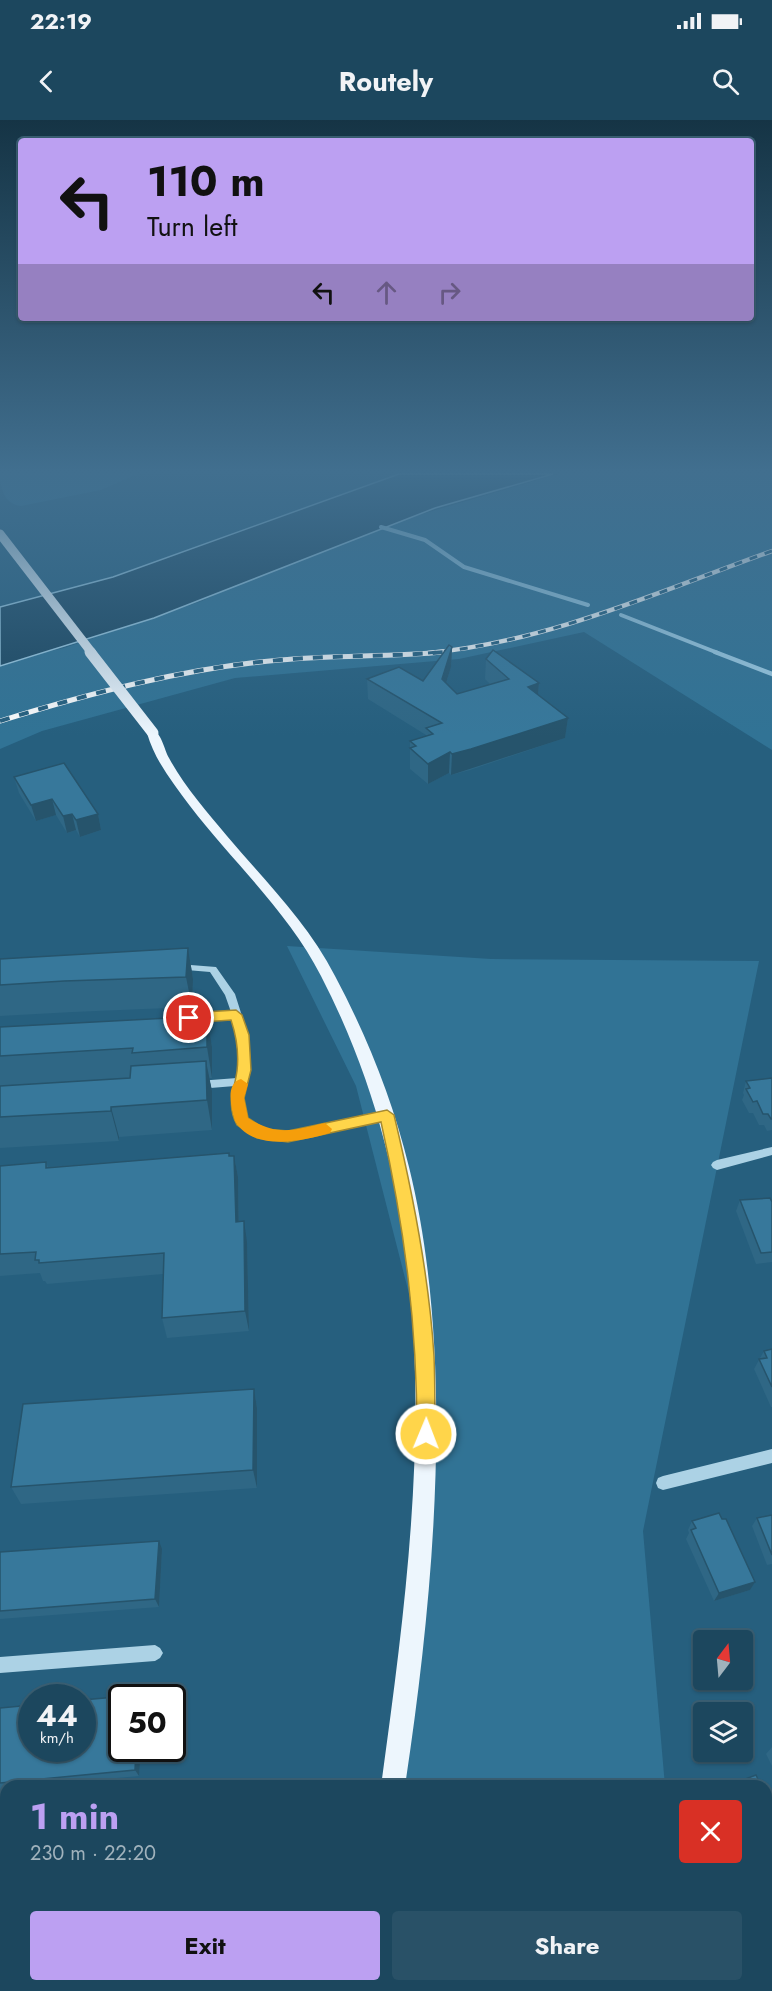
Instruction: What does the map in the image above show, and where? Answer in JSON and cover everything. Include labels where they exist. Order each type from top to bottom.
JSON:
[{"type":"main road","points":[[21,561],[153,733],[157,752],[209,823],[305,936],[351,1018],[387,1115],[405,1193],[422,1309],[426,1412],[425,1480],[394,1780]]},
{"type":"street","points":[[171,967],[213,969],[230,994],[243,1035],[244,1070],[237,1098],[242,1121],[262,1134],[288,1136],[387,1115]]},
{"type":"street","points":[[177,1019],[236,1015]]},
{"type":"street","points":[[184,1086],[241,1082]]},
{"type":"street","points":[[717,1165],[772,1151]]},
{"type":"street","points":[[663,1483],[772,1456]]},
{"type":"street","points":[[0,1665],[155,1653]]},
{"type":"shaded area","points":[[157,561],[299,561],[154,618],[0,666],[0,607],[113,577]]},
{"type":"shaded area","points":[[283,561],[772,561],[772,750],[584,632],[459,659],[235,678],[42,731],[0,749],[0,662],[64,648],[202,601]]},
{"type":"shaded area","points":[[287,946],[491,959],[759,961],[643,1531],[664,1780],[393,1780],[423,1547],[420,1337],[356,1086]]},
{"type":"building","points":[[449,645],[452,647],[442,679],[457,694],[509,679],[486,659],[493,650],[539,683],[528,687],[568,718],[471,749],[452,754],[450,752],[428,764],[410,748],[416,746],[410,741],[433,734],[426,728],[442,723],[367,679],[399,667],[423,681]]},
{"type":"building","points":[[64,763],[98,814],[76,820],[72,814],[63,816],[52,799],[31,805],[14,777]]},
{"type":"building","points":[[188,948],[186,977],[0,985],[0,959]]},
{"type":"building","points":[[207,1016],[207,1047],[132,1053],[133,1048],[0,1056],[0,1027]]},
{"type":"building","points":[[206,1061],[207,1100],[111,1107],[111,1111],[0,1117],[0,1086],[130,1078],[131,1066]]},
{"type":"building","points":[[772,1078],[771,1119],[768,1114],[763,1114],[757,1101],[753,1102],[746,1089],[750,1088],[746,1081]]},
{"type":"building","points":[[229,1153],[229,1156],[234,1156],[236,1222],[244,1221],[245,1311],[162,1318],[164,1253],[39,1263],[39,1260],[35,1260],[36,1252],[0,1254],[0,1166],[46,1162],[46,1168]]},
{"type":"building","points":[[770,1198],[772,1202],[772,1252],[761,1253],[740,1200]]},
{"type":"building","points":[[772,1349],[772,1387],[759,1359],[767,1358],[764,1351]]},
{"type":"building","points":[[254,1389],[253,1470],[11,1487],[23,1404]]},
{"type":"building","points":[[719,1513],[722,1519],[726,1519],[755,1582],[719,1593],[691,1530],[696,1528],[692,1521]]},
{"type":"building","points":[[772,1515],[772,1555],[757,1518]]},
{"type":"building","points":[[159,1541],[155,1599],[0,1611],[0,1552]]},
{"type":"building","points":[[108,1698],[108,1762],[135,1762],[135,1770],[31,1780],[0,1780],[0,1708],[18,1706],[18,1762],[96,1762],[96,1699]]},
{"type":"building","points":[[756,1775],[758,1780],[743,1780]]},
{"type":"waterway","points":[[456,561],[464,567],[588,605]]},
{"type":"waterway","points":[[621,615],[718,653]]},
{"type":"waterway","points":[[715,652],[772,674]]},
{"type":"railway","points":[[428,653],[473,647],[560,626],[646,598],[744,561]]},
{"type":"railway","points":[[0,721],[138,683],[209,669],[301,658],[444,652]]},
{"type":"slow traffic","points":[[241,1084],[237,1098],[242,1121],[262,1134],[288,1136],[325,1129]]},
{"type":"route","points":[[189,1018],[236,1015],[243,1035],[244,1070],[237,1098],[242,1121],[262,1134],[288,1136],[387,1115],[409,1215],[422,1309],[426,1357],[426,1434]]}]
